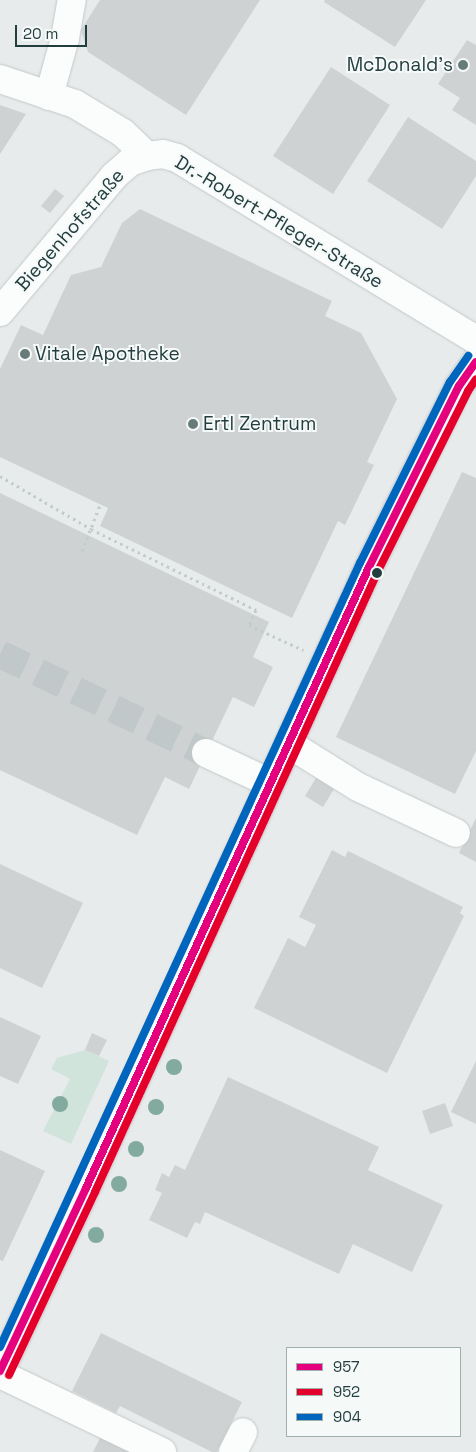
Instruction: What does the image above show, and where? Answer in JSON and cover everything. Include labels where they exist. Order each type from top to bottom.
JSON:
[{"type":"street","points":[[49,96],[65,38],[72,0]]},
{"type":"street","points":[[0,79],[75,104],[123,132],[146,156]]},
{"type":"street","name":"Dr.-Robert-Pfleger-Straße","points":[[146,156],[163,154],[176,158],[476,340]]},
{"type":"street","name":"Biegenhofstraße","points":[[0,312],[114,176],[130,162],[146,156]]},
{"type":"street","points":[[162,1452],[0,1372],[401,502],[460,386],[476,362]]},
{"type":"street","points":[[289,744],[358,787],[456,833]]},
{"type":"street","points":[[206,753],[270,783]]},
{"type":"path","points":[[0,476],[91,529],[256,610],[249,625],[326,662]]},
{"type":"path","points":[[82,550],[100,505]]},
{"type":"green space","points":[[85,1050],[109,1061],[71,1144],[43,1131],[70,1079],[51,1069],[57,1058]]},
{"type":"building","points":[[100,0],[260,0],[186,115],[88,52],[81,30]]},
{"type":"building","points":[[325,0],[426,0],[395,47],[324,2]]},
{"type":"building","name":"McDonald's","points":[[467,40],[476,45],[476,125],[452,110],[460,98],[438,84]]},
{"type":"building","points":[[331,67],[390,105],[333,194],[273,156]]},
{"type":"building","points":[[0,105],[26,114],[0,154]]},
{"type":"building","points":[[408,117],[476,161],[476,176],[442,229],[367,181]]},
{"type":"building","points":[[55,189],[64,196],[50,213],[41,206]]},
{"type":"building","name":"Ertl Zentrum","points":[[140,209],[332,301],[325,316],[361,333],[397,399],[367,462],[374,465],[345,525],[338,521],[292,618],[100,526],[108,508],[0,457],[0,369],[21,325],[43,335],[71,275],[101,267],[122,223]]},
{"type":"building","points":[[462,472],[476,478],[476,751],[455,794],[336,737]]},
{"type":"building","points":[[0,493],[269,622],[253,657],[273,667],[254,707],[233,697],[189,789],[165,777],[137,835],[0,770]]},
{"type":"building","points":[[316,778],[334,789],[323,807],[305,796]]},
{"type":"building","points":[[476,818],[476,862],[459,853]]},
{"type":"building","points":[[332,850],[345,857],[348,851],[463,907],[460,913],[464,916],[387,1073],[254,1008],[288,938],[305,947],[316,925],[299,917]]},
{"type":"building","points":[[0,864],[83,903],[42,988],[0,968]]},
{"type":"building","points":[[0,1017],[41,1036],[18,1084],[0,1076]]},
{"type":"building","points":[[92,1033],[107,1040],[99,1056],[85,1050]]},
{"type":"building","points":[[476,1061],[476,1124],[451,1112]]},
{"type":"building","points":[[228,1077],[379,1147],[368,1170],[443,1205],[412,1272],[353,1244],[339,1274],[205,1212],[200,1224],[195,1222],[187,1238],[149,1220],[162,1193],[155,1190],[162,1173],[169,1177],[175,1165],[185,1170]]},
{"type":"building","points":[[445,1103],[453,1126],[430,1134],[422,1111]]},
{"type":"building","points":[[0,1150],[45,1171],[3,1261],[0,1260]]},
{"type":"building","points":[[101,1333],[242,1402],[217,1452],[212,1452],[120,1406],[116,1413],[72,1391]]},
{"type":"building","points":[[102,1434],[139,1452],[93,1452]]},
{"type":"tunnel","points":[[0,654],[206,753]]},
{"type":"transit line","name":"904","points":[[0,1347],[360,563],[450,382],[468,356]]},
{"type":"transit line","name":"957","points":[[0,1371],[86,1188],[369,567],[459,386],[476,362]]},
{"type":"transit line","name":"952","points":[[9,1375],[95,1192],[378,571],[468,391],[476,379]]},
{"type":"place","name":"McDonald's","points":[[463,65]]},
{"type":"place","name":"Vitale Apotheke","points":[[25,354]]},
{"type":"place","name":"Ertl Zentrum","points":[[193,424]]}]
